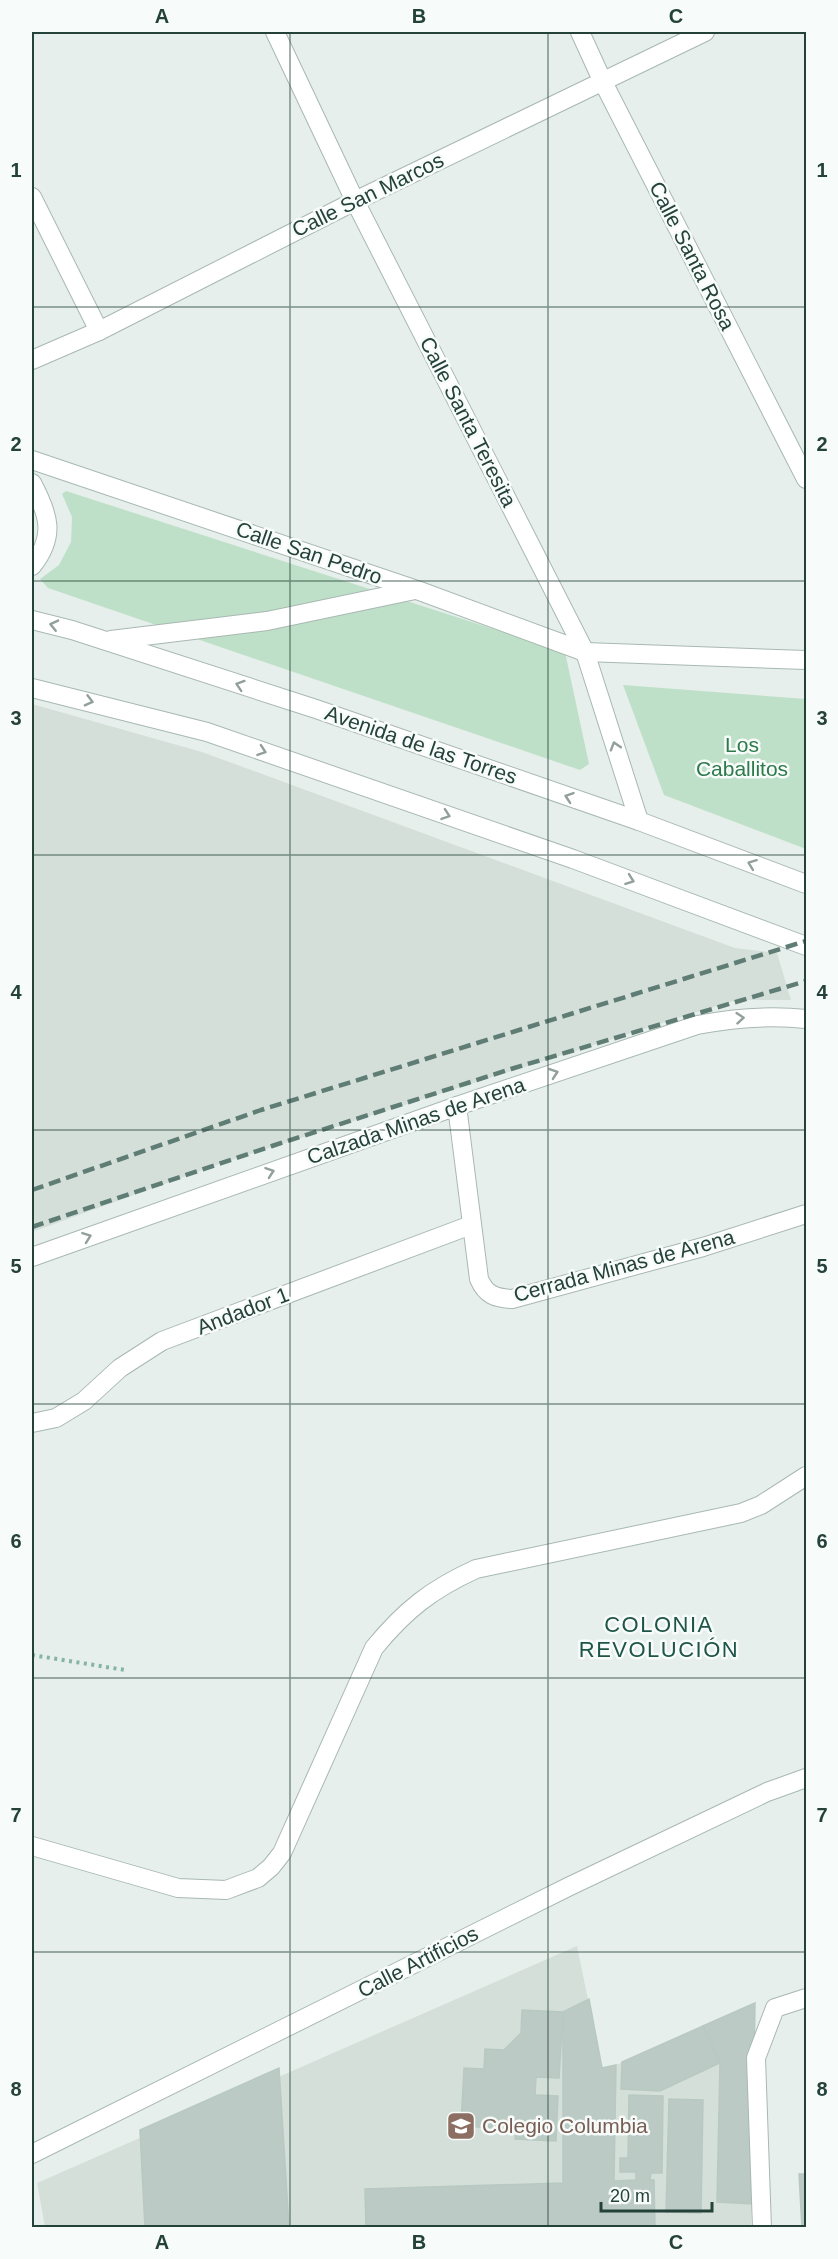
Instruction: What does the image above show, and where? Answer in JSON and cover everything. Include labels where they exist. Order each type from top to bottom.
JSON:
[{"type":"street","name":"Calle Santa Teresita","points":[[275,32],[355,201],[585,652],[639,822]]},
{"type":"street","name":"Calle Santa Rosa","points":[[580,32],[602,80],[807,479]]},
{"type":"street","name":"Calle San Marcos","points":[[32,360],[99,331],[355,201],[705,32]]},
{"type":"street","points":[[32,197],[99,331]]},
{"type":"street","name":"Calle San Pedro","points":[[32,460],[417,590],[585,652],[807,660]]},
{"type":"street","points":[[32,483],[42,501],[47,535],[43,552],[32,566]]},
{"type":"street","points":[[104,641],[267,621],[417,590]]},
{"type":"street","name":"Avenida de las Torres","points":[[32,620],[72,630],[316,709],[639,822],[807,884]]},
{"type":"street","points":[[32,688],[207,732],[573,859],[807,946]]},
{"type":"street","name":"Calzada Minas de Arena","points":[[32,1257],[457,1106],[697,1025],[738,1018],[776,1016],[807,1020]]},
{"type":"street","name":"Cerrada Minas de Arena","points":[[457,1106],[478,1279],[489,1295],[512,1299],[703,1247],[807,1214]]},
{"type":"street","name":"Andador 1","points":[[32,1423],[56,1418],[84,1401],[120,1368],[162,1341],[471,1225]]},
{"type":"street","points":[[32,1846],[178,1888],[226,1890],[250,1882],[271,1867],[282,1853],[374,1648],[395,1622],[419,1600],[446,1582],[476,1569],[714,1521],[741,1513],[770,1500],[807,1476]]},
{"type":"street","name":"Calle Artificios","points":[[32,2154],[568,1887],[767,1792],[807,1778]]},
{"type":"street","points":[[762,2228],[756,2058],[775,2008],[807,1998]]},
{"type":"path","points":[[32,1655],[125,1670]]},
{"type":"shaded area","points":[[32,704],[202,752],[735,948],[777,953],[791,1000],[737,1000],[707,1009],[222,1163],[32,1232]]},
{"type":"shaded area","name":"Colegio Columbia","points":[[577,1946],[602,2068],[616,2065],[755,2003],[751,2227],[45,2227],[37,2183]]},
{"type":"green space","points":[[66,491],[565,652],[589,764],[580,770],[48,588],[40,579],[59,565],[71,542],[72,517],[62,494]]},
{"type":"green space","name":"Los Caballitos","points":[[623,685],[806,699],[806,849],[664,795]]},
{"type":"building","points":[[589,1999],[602,2068],[616,2065],[614,2181],[636,2180],[636,2172],[620,2172],[620,2158],[628,2158],[629,2095],[663,2096],[662,2173],[651,2173],[650,2180],[654,2180],[655,2228],[366,2228],[365,2189],[563,2183],[563,2012]]},
{"type":"building","points":[[755,2003],[752,2204],[717,2202],[720,2063],[703,2026]]},
{"type":"building","points":[[522,2010],[563,2012],[559,2078],[536,2077],[535,2095],[558,2096],[556,2141],[515,2139],[516,2129],[461,2126],[464,2068],[484,2069],[485,2049],[504,2050],[521,2033]]},
{"type":"building","points":[[703,2026],[720,2063],[660,2091],[621,2089],[622,2062]]},
{"type":"building","points":[[279,2068],[289,2228],[145,2228],[140,2130]]},
{"type":"building","points":[[669,2099],[703,2100],[701,2213],[666,2212]]},
{"type":"building","points":[[799,2174],[806,2174],[806,2228],[802,2228]]},
{"type":"railway","points":[[32,1190],[261,1110],[806,941]]},
{"type":"railway","points":[[32,1227],[511,1069],[806,981]]},
{"type":"place","name":"Colegio Columbia","points":[[461,2126]]},
{"type":"district","name":"COLONIA REVOLUCIÓN","points":[[659,1637]]}]
